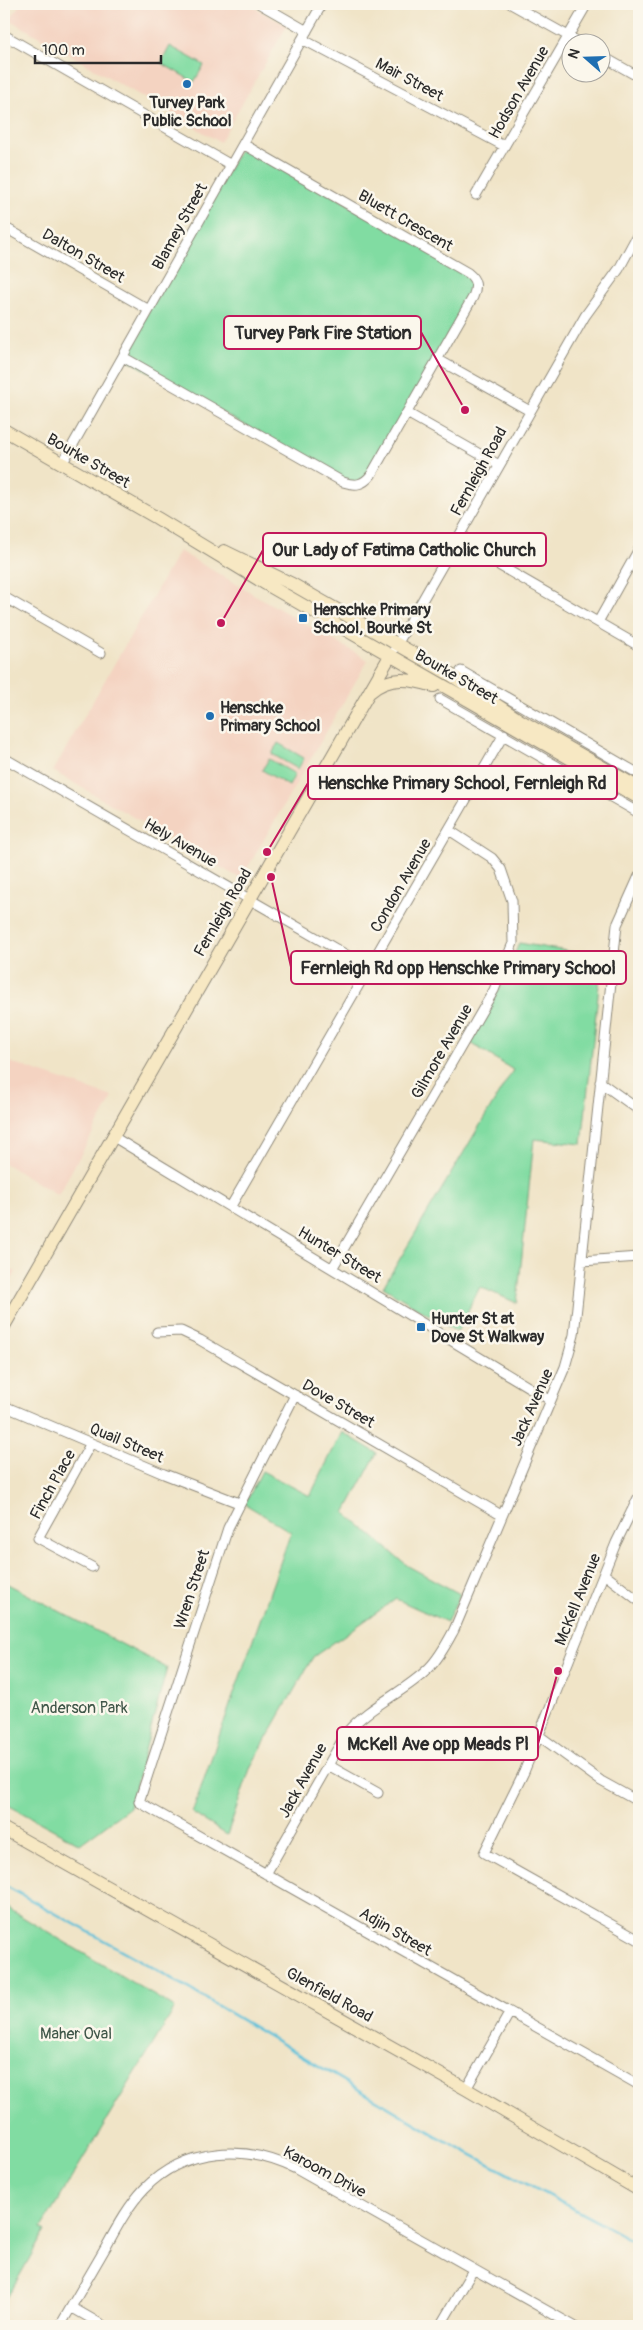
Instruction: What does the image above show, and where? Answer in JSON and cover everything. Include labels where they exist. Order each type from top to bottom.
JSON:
[{"type":"main road","name":"Bourke Street","points":[[4,430],[157,518],[241,570],[393,650],[451,675],[524,715],[639,788]]},
{"type":"main road","name":"Bourke Street","points":[[393,650],[477,705],[639,798]]},
{"type":"main road","name":"Fernleigh Road","points":[[4,1326],[393,650]]},
{"type":"main road","points":[[367,695],[388,682],[413,680],[440,688],[477,705]]},
{"type":"main road","name":"Glenfield Road","points":[[4,1829],[466,2089],[639,2190]]},
{"type":"street","name":"Mair Street","points":[[260,4],[304,35],[504,146]]},
{"type":"street","name":"Blamey Street","points":[[62,464],[322,4]]},
{"type":"street","points":[[511,4],[561,32]]},
{"type":"street","name":"Hodson Avenue","points":[[570,32],[587,4]]},
{"type":"street","points":[[4,35],[231,165]]},
{"type":"street","name":"Hodson Avenue","points":[[476,195],[560,50]]},
{"type":"street","points":[[610,61],[639,77]]},
{"type":"street","name":"Bluett Crescent","points":[[123,357],[352,485],[359,485],[371,474],[473,297],[476,290],[474,278],[243,144]]},
{"type":"street","name":"Dalton Street","points":[[4,227],[149,310]]},
{"type":"street","name":"Fernleigh Road","points":[[393,650],[585,316],[619,269],[639,232]]},
{"type":"street","points":[[437,359],[530,411]]},
{"type":"street","points":[[407,412],[499,465]]},
{"type":"street","points":[[457,541],[639,646]]},
{"type":"street","points":[[598,622],[639,549]]},
{"type":"street","points":[[4,597],[101,653]]},
{"type":"street","name":"Bourke Street","points":[[461,671],[524,715],[639,774]]},
{"type":"street","name":"Bourke Street","points":[[440,699],[639,813]]},
{"type":"street","name":"Condon Avenue","points":[[231,1206],[504,734]]},
{"type":"street","name":"Hely Avenue","points":[[4,758],[370,968]]},
{"type":"street","name":"Gilmore Avenue","points":[[333,1267],[494,990],[513,943],[512,901],[501,870],[492,858],[449,830]]},
{"type":"street","name":"Jack Avenue","points":[[266,1874],[347,1732],[358,1718],[415,1680],[430,1667],[443,1650],[454,1630],[571,1351],[617,925],[639,876]]},
{"type":"street","points":[[600,1082],[639,1110]]},
{"type":"street","name":"Hunter Street","points":[[112,1136],[333,1267],[550,1400]]},
{"type":"street","points":[[582,1261],[639,1257]]},
{"type":"street","name":"Dove Street","points":[[157,1332],[172,1330],[191,1335],[501,1515]]},
{"type":"street","name":"Wren Street","points":[[139,1802],[220,1547],[295,1394]]},
{"type":"street","name":"Quail Street","points":[[4,1406],[240,1503]]},
{"type":"street","name":"Finch Place","points":[[91,1443],[38,1538],[92,1567]]},
{"type":"street","name":"McKell Avenue","points":[[639,1496],[604,1574],[524,1772],[484,1853],[639,1940]]},
{"type":"street","points":[[604,1574],[639,1601]]},
{"type":"street","points":[[538,1735],[601,1782],[639,1802]]},
{"type":"street","points":[[328,1765],[378,1792]]},
{"type":"street","name":"Adjin Street","points":[[139,1802],[639,2085]]},
{"type":"street","points":[[466,2089],[510,2012]]},
{"type":"street","name":"Karoom Drive","points":[[60,2326],[124,2215],[143,2190],[176,2166],[200,2157],[224,2152],[240,2152],[270,2158],[296,2169],[574,2326]]},
{"type":"street","points":[[440,2326],[473,2270]]},
{"type":"street","points":[[71,2307],[104,2326]]},
{"type":"shaded area","name":"Turvey Park Public School","points":[[20,4],[248,4],[287,26],[220,142],[10,20]]},
{"type":"shaded area","name":"Henschke Primary School","points":[[179,551],[368,660],[241,879],[53,771]]},
{"type":"shaded area","points":[[4,1060],[113,1097],[58,1195],[4,1163]]},
{"type":"shaded area","points":[[4,1265],[16,1272],[4,1293]]},
{"type":"green space","points":[[170,46],[204,65],[194,82],[161,63]]},
{"type":"green space","points":[[243,144],[468,273],[476,284],[371,475],[352,485],[123,357]]},
{"type":"green space","points":[[278,743],[304,758],[298,769],[272,754]]},
{"type":"green space","points":[[269,759],[295,774],[289,786],[262,770]]},
{"type":"green space","points":[[519,943],[602,957],[582,1144],[534,1139],[517,1303],[480,1287],[457,1332],[383,1287],[513,1070],[471,1043],[505,978]]},
{"type":"green space","points":[[342,1432],[377,1453],[345,1513],[408,1566],[460,1594],[447,1622],[396,1599],[313,1657],[251,1766],[227,1835],[192,1813],[291,1532],[245,1504],[262,1471],[310,1496]]},
{"type":"green space","name":"Anderson Park","points":[[4,1582],[167,1668],[130,1807],[80,1844],[4,1803]]},
{"type":"green space","name":"Maher Oval","points":[[4,1906],[175,2008],[41,2228],[45,2231],[4,2303],[4,2226],[12,2212],[4,2207]]},
{"type":"waterway","points":[[4,1885],[152,1967],[437,2136],[639,2244]]},
{"type":"place","name":"Turvey Park Public School","points":[[187,84]]},
{"type":"place","name":"Turvey Park Fire Station","points":[[465,410]]},
{"type":"place","name":"Henschke Primary School, Bourke St","points":[[303,618]]},
{"type":"place","name":"Our Lady of Fatima Catholic Church","points":[[221,623]]},
{"type":"place","name":"Henschke Primary School","points":[[210,716]]},
{"type":"place","name":"Henschke Primary School, Fernleigh Rd","points":[[267,852]]},
{"type":"place","name":"Fernleigh Rd opp Henschke Primary School","points":[[271,877]]},
{"type":"place","name":"Hunter St at Dove St Walkway","points":[[421,1327]]},
{"type":"place","name":"McKell Ave opp Meads Pl","points":[[558,1671]]}]
